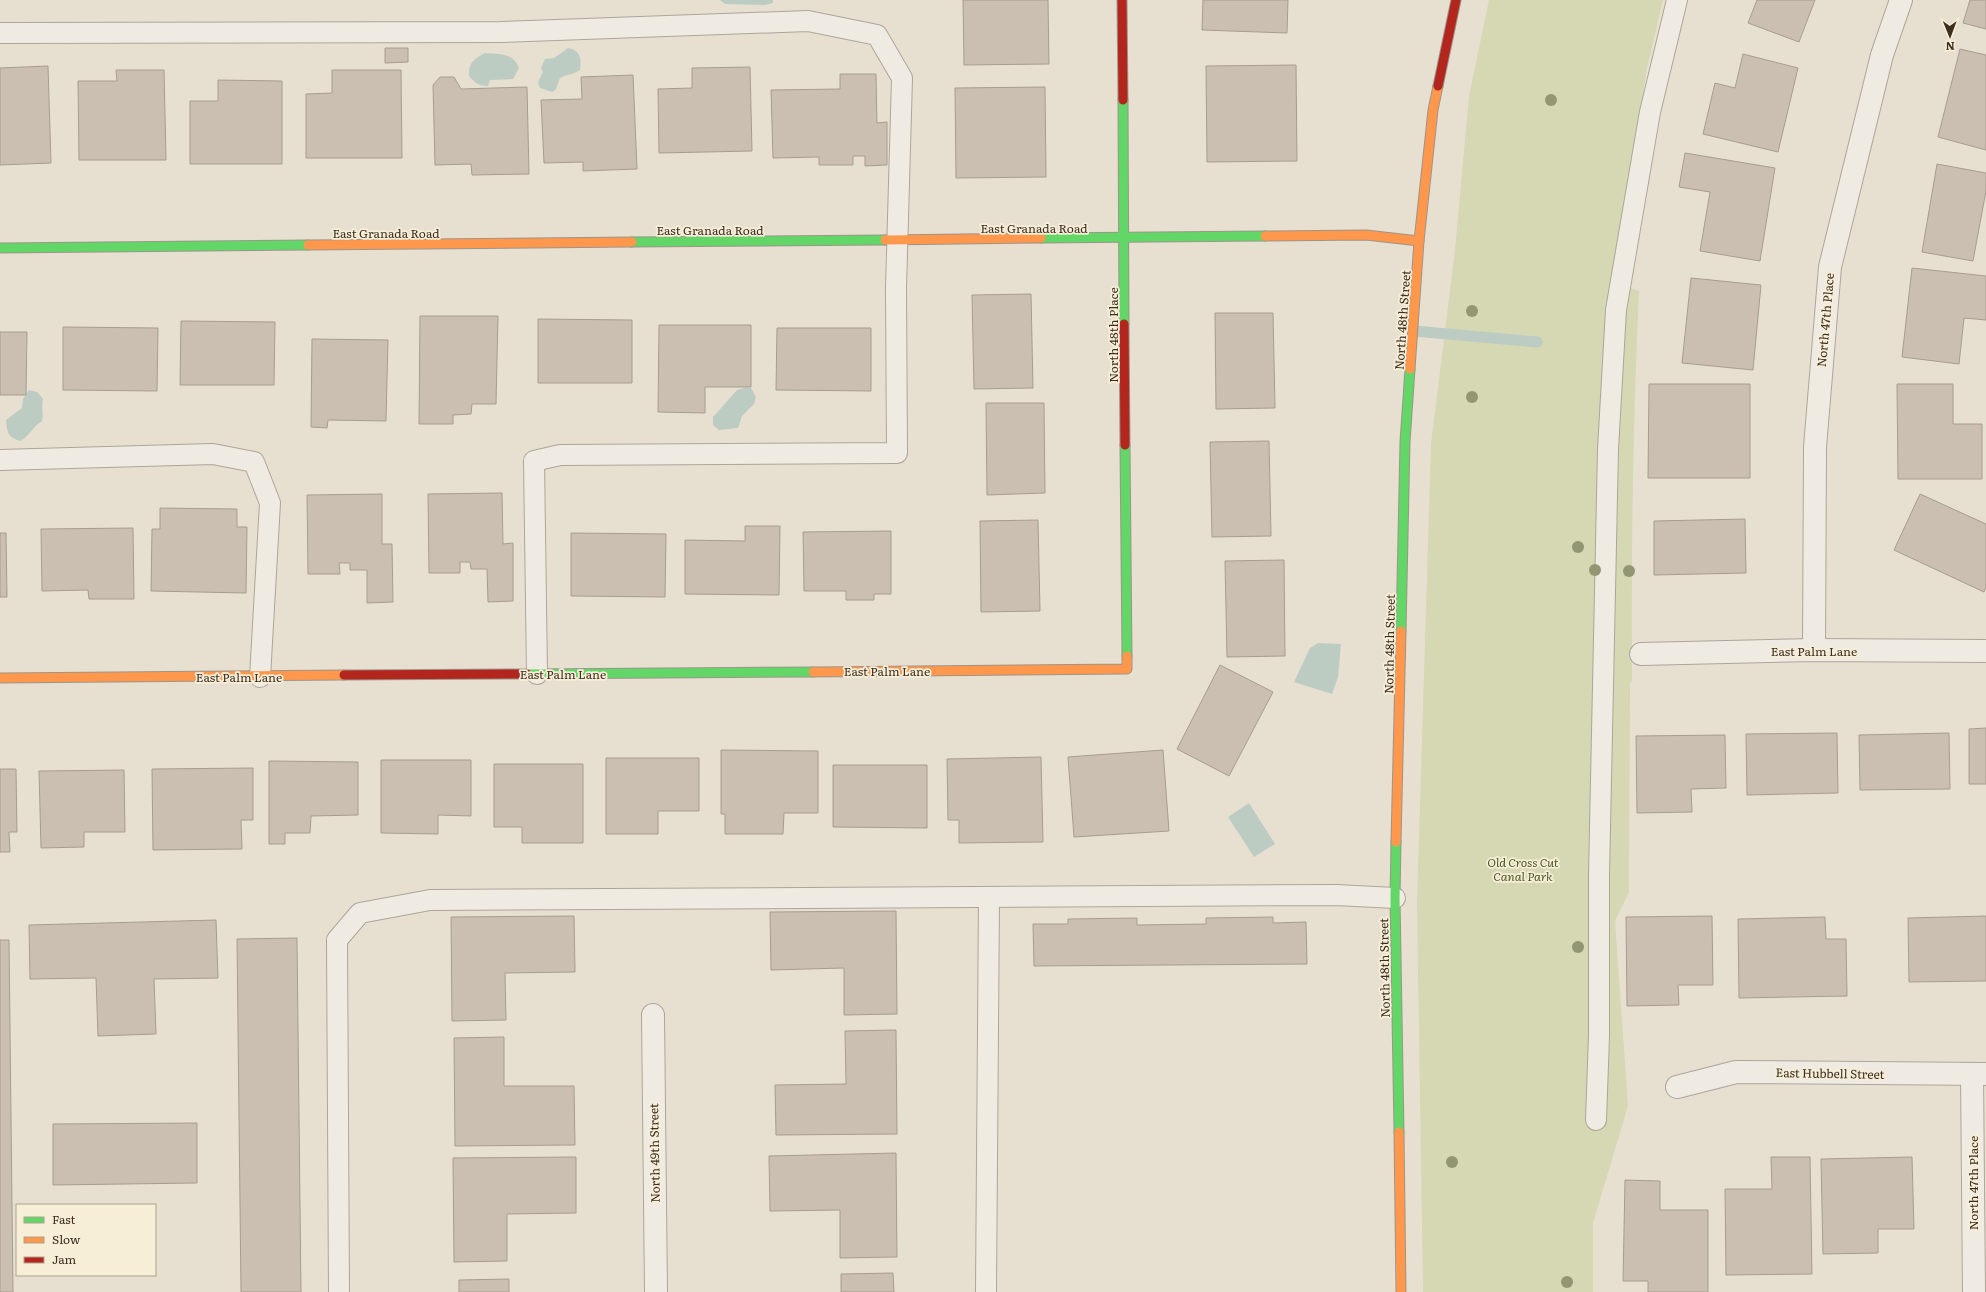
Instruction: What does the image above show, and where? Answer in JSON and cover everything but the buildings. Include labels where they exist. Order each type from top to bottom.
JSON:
[{"type":"street","name":"North 48th Place","points":[[1122,0],[1127,670]]},
{"type":"street","name":"North 48th Street","points":[[1401,1292],[1395,898],[1405,442],[1419,241],[1433,110],[1456,0]]},
{"type":"street","name":"North 47th Place","points":[[1814,650],[1815,447],[1830,267],[1882,55],[1901,0]]},
{"type":"street","name":"East Granada Road","points":[[0,248],[1124,239],[1366,235],[1419,241]]},
{"type":"street","name":"East Palm Lane","points":[[1641,654],[1814,650],[1986,651]]},
{"type":"street","name":"East Palm Lane","points":[[0,678],[1127,670]]},
{"type":"street","name":"North 49th Street","points":[[653,1015],[656,1292]]},
{"type":"street","name":"East Hubbell Street","points":[[1677,1087],[1736,1072],[1979,1074]]},
{"type":"street","name":"North 47th Place","points":[[1974,1292],[1979,1074]]},
{"type":"lane","points":[[1596,1120],[1599,1029],[1599,875],[1608,456],[1616,310],[1650,112],[1677,0]]},
{"type":"lane","points":[[0,33],[502,32],[808,21],[877,35],[902,78],[897,240],[897,453],[560,455],[534,460],[538,674]]},
{"type":"lane","points":[[0,460],[213,454],[254,462],[270,503],[260,677]]},
{"type":"lane","points":[[339,1292],[337,940],[360,913],[430,900],[1336,895],[1395,898]]},
{"type":"lane","points":[[986,1292],[990,897]]},
{"type":"green space","name":"Old Cross Cut Canal Park","points":[[1489,0],[1663,0],[1647,68],[1612,282],[1639,291],[1633,485],[1629,892],[1615,921],[1628,1106],[1593,1223],[1593,1292],[1423,1292],[1417,903],[1431,444],[1455,250],[1469,96]]},
{"type":"shaded area","points":[[720,0],[773,0],[773,3],[765,5],[725,4]]},
{"type":"shaded area","points":[[568,48],[578,53],[581,62],[580,70],[560,78],[556,89],[552,92],[540,88],[538,82],[543,72],[541,68],[545,59],[554,58]]},
{"type":"shaded area","points":[[485,53],[505,55],[514,59],[519,68],[513,79],[490,80],[488,86],[477,84],[473,81],[469,76],[472,62]]},
{"type":"shaded area","points":[[751,388],[756,397],[754,404],[742,416],[738,428],[719,430],[713,425],[713,417],[737,390]]},
{"type":"shaded area","points":[[29,390],[37,392],[43,399],[43,418],[42,421],[26,437],[20,441],[13,438],[9,434],[6,420],[22,408],[23,399]]},
{"type":"shaded area","points":[[1318,643],[1341,644],[1338,677],[1332,694],[1294,682],[1310,648]]},
{"type":"shaded area","points":[[1249,803],[1275,844],[1254,857],[1228,817]]},
{"type":"waterway","points":[[1414,331],[1537,342]]},
{"type":"traffic: fast","points":[[1123,100],[1124,324]]},
{"type":"traffic: fast","points":[[1041,238],[1265,236]]},
{"type":"traffic: fast","points":[[632,242],[885,240]]},
{"type":"traffic: fast","points":[[0,248],[308,245]]},
{"type":"traffic: fast","points":[[1401,631],[1405,442],[1410,369]]},
{"type":"traffic: fast","points":[[1125,445],[1127,656]]},
{"type":"traffic: fast","points":[[527,674],[813,672]]},
{"type":"traffic: fast","points":[[1396,842],[1395,898],[1399,1132]]},
{"type":"traffic: slow","points":[[1410,369],[1419,241],[1433,110],[1438,86]]},
{"type":"traffic: slow","points":[[1265,236],[1366,235],[1419,241]]},
{"type":"traffic: slow","points":[[885,240],[1041,238]]},
{"type":"traffic: slow","points":[[308,245],[632,242]]},
{"type":"traffic: slow","points":[[1396,842],[1401,631]]},
{"type":"traffic: slow","points":[[813,672],[1127,669],[1127,656]]},
{"type":"traffic: slow","points":[[0,678],[344,675]]},
{"type":"traffic: slow","points":[[1399,1132],[1401,1292]]},
{"type":"traffic: jam","points":[[1122,0],[1123,100]]},
{"type":"traffic: jam","points":[[1438,86],[1456,0]]},
{"type":"traffic: jam","points":[[1124,324],[1125,445]]},
{"type":"traffic: jam","points":[[344,675],[527,674]]}]
